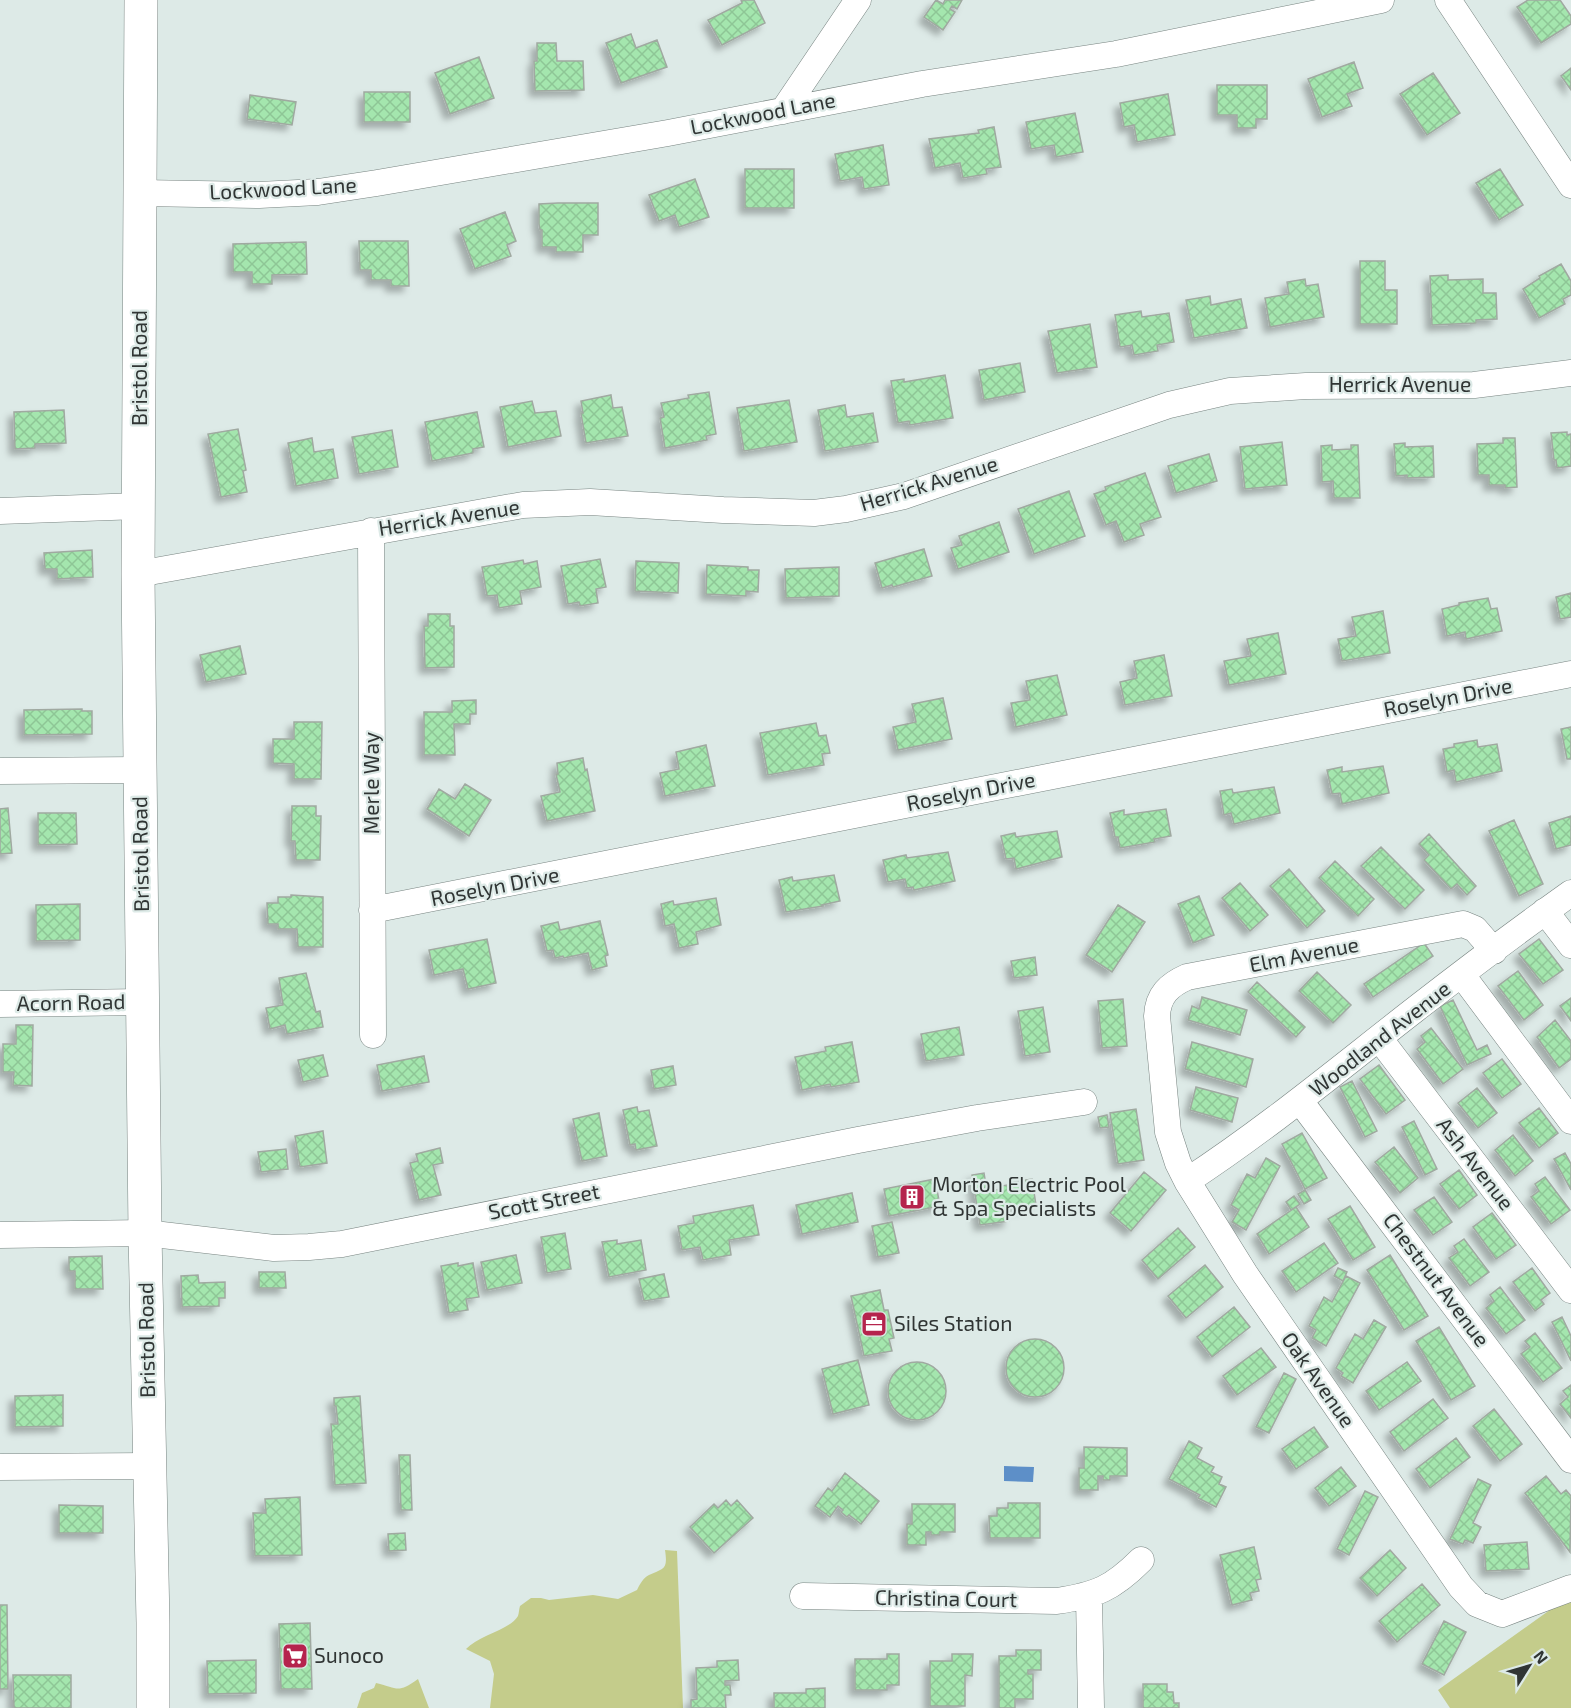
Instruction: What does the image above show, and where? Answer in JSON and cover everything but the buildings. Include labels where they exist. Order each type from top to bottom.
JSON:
[{"type":"main road","name":"Bristol Road","points":[[141,0],[138,573],[153,1708]]},
{"type":"street","points":[[783,111],[858,0]]},
{"type":"street","name":"Lockwood Lane","points":[[141,193],[259,195],[318,192],[376,183],[922,84],[1116,54],[1381,0]]},
{"type":"street","points":[[1448,0],[1571,185]]},
{"type":"street","name":"Herrick Avenue","points":[[138,573],[523,505],[556,502],[814,513],[846,509],[904,496],[1169,405],[1230,391],[1306,386],[1474,385],[1571,373]]},
{"type":"street","points":[[0,511],[139,506]]},
{"type":"street","name":"Merle Way","points":[[371,531],[373,1035]]},
{"type":"street","name":"Roselyn Drive","points":[[372,910],[1571,674]]},
{"type":"street","points":[[0,771],[140,770]]},
{"type":"street","name":"Woodland Avenue","points":[[1187,1181],[1300,1101],[1379,1038],[1571,893]]},
{"type":"street","points":[[1545,911],[1571,945]]},
{"type":"street","name":"Elm Avenue","points":[[1159,1048],[1157,1006],[1163,994],[1171,986],[1187,977],[1463,924],[1475,929],[1494,951]]},
{"type":"street","points":[[1462,975],[1571,1121]]},
{"type":"street","name":"Acorn Road","points":[[0,1004],[142,1002]]},
{"type":"street","name":"Ash Avenue","points":[[1379,1038],[1571,1290]]},
{"type":"street","name":"Oak Avenue","points":[[1159,1048],[1168,1132],[1178,1163],[1187,1181],[1245,1274],[1461,1587],[1477,1604],[1502,1614],[1571,1588]]},
{"type":"street","name":"Chestnut Avenue","points":[[1300,1101],[1571,1460]]},
{"type":"street","name":"Scott Street","points":[[0,1235],[145,1233],[274,1248],[342,1244],[858,1140],[977,1118],[1084,1102]]},
{"type":"street","points":[[0,1467],[150,1466]]},
{"type":"street","name":"Christina Court","points":[[803,1596],[1057,1601],[1089,1596],[1103,1590],[1124,1577],[1141,1560]]},
{"type":"street","points":[[1089,1596],[1091,1708]]},
{"type":"green space","points":[[665,1550],[677,1551],[683,1708],[490,1708],[494,1674],[490,1661],[466,1649],[514,1621],[518,1616],[520,1606],[531,1598],[549,1600],[593,1595],[618,1599],[637,1590],[645,1578],[664,1567]]},
{"type":"green space","points":[[1571,1598],[1571,1708],[1450,1708],[1438,1690],[1561,1602]]},
{"type":"green space","points":[[418,1679],[429,1708],[357,1708],[362,1693],[374,1688],[376,1683],[401,1688]]},
{"type":"water","points":[[1004,1466],[1034,1467],[1033,1482],[1004,1481]]},
{"type":"place","name":"Morton Electric Pool & Spa Specialists","points":[[912,1197]]},
{"type":"place","name":"Siles Station","points":[[874,1324]]},
{"type":"place","name":"Sunoco","points":[[295,1656]]}]
